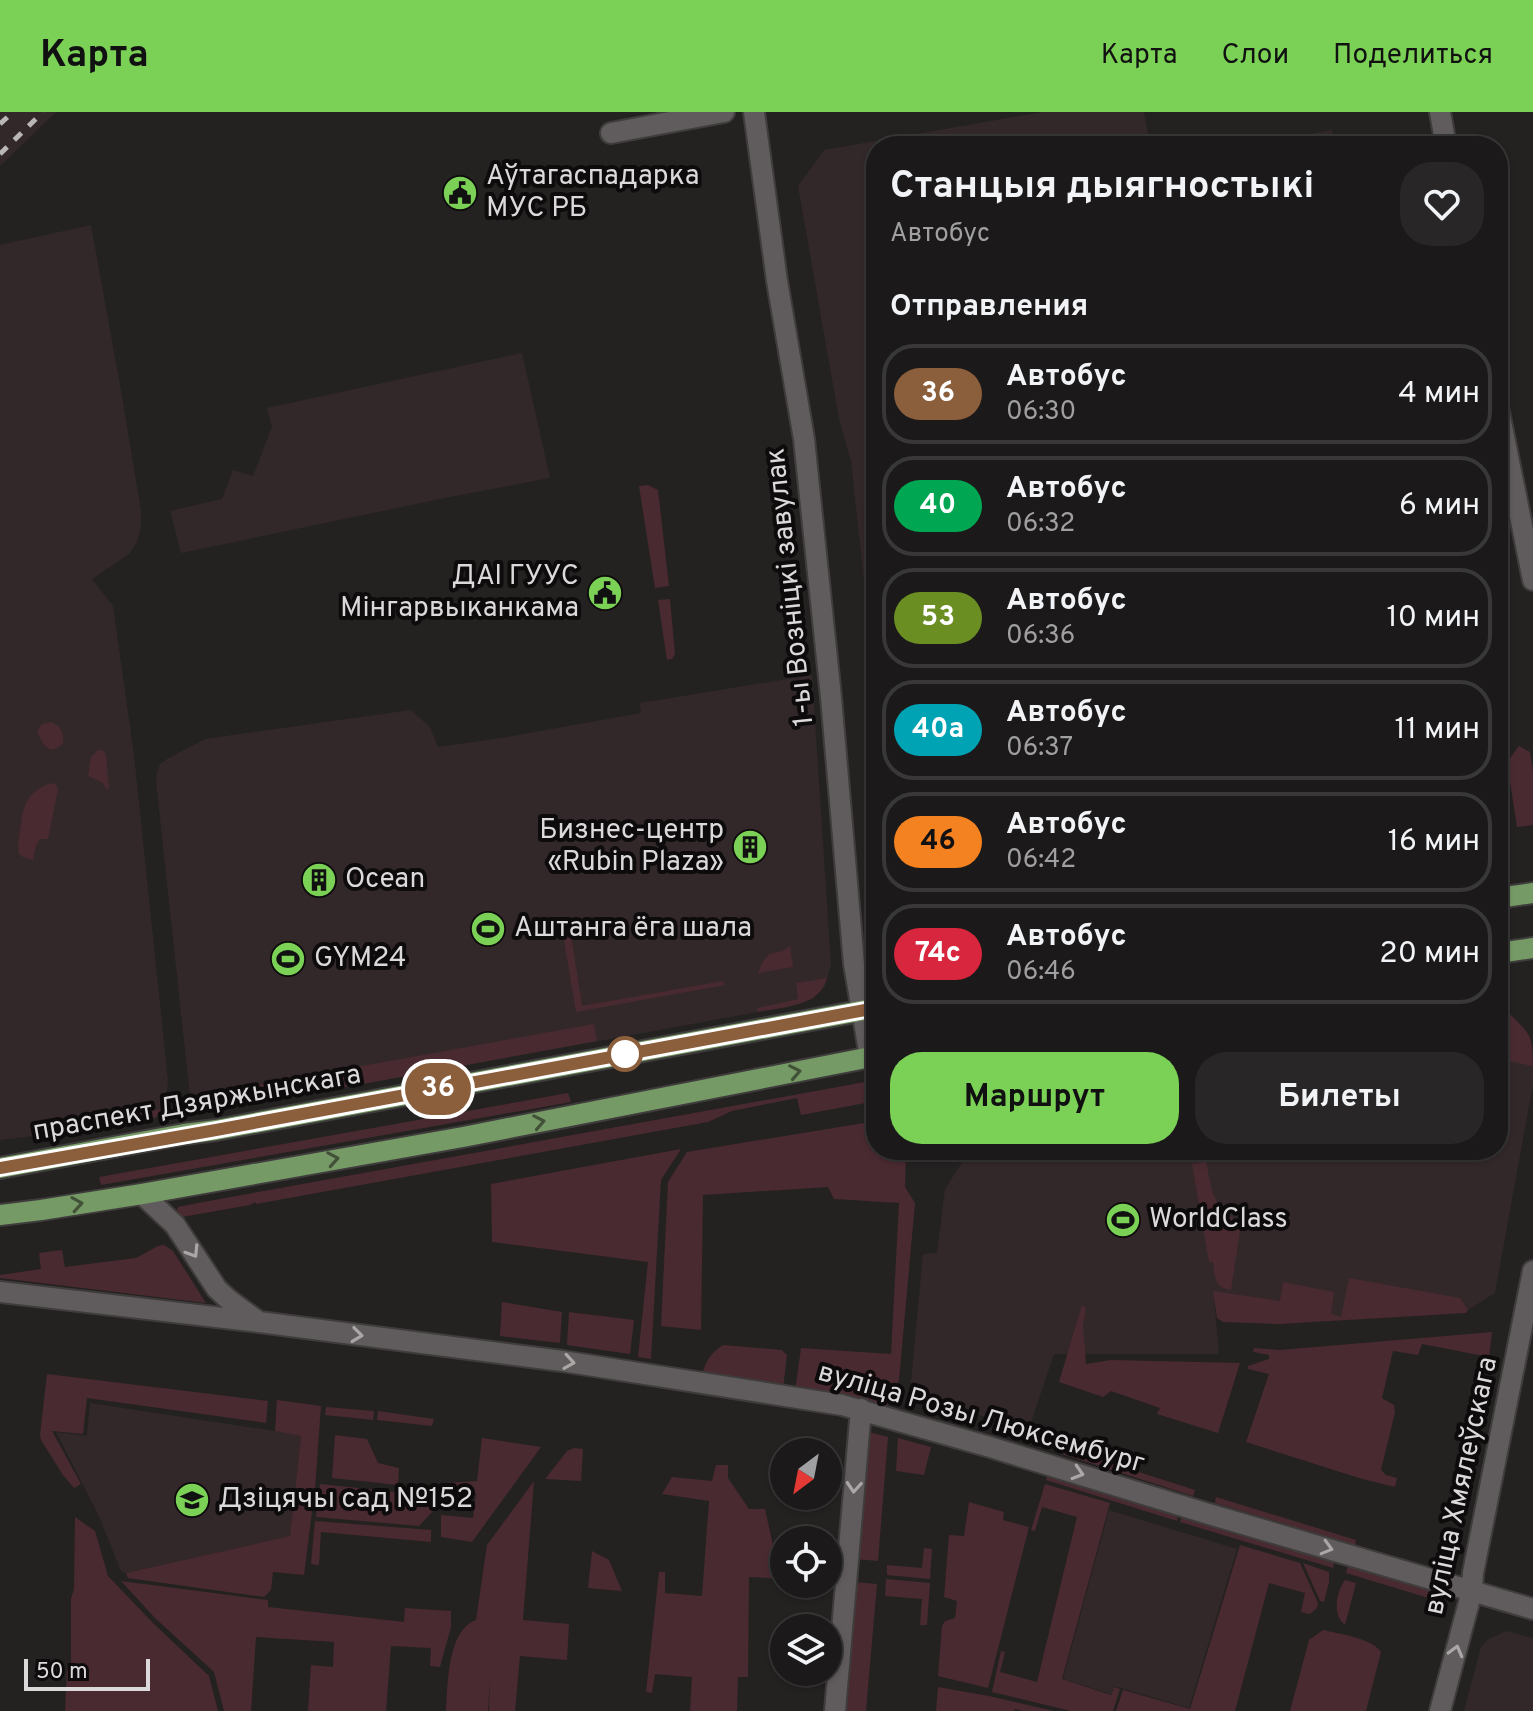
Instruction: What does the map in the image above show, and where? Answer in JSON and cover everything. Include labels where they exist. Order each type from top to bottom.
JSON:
[{"type":"main road","points":[[1508,897],[1533,893]]},
{"type":"main road","points":[[1508,952],[1533,948]]},
{"type":"main road","name":"праспект Дзяржынскага","points":[[0,1168],[866,1009]]},
{"type":"main road","points":[[0,1215],[142,1194],[463,1137],[866,1057]]},
{"type":"street","points":[[611,133],[724,112]]},
{"type":"street","name":"1-ы Возніцкі завулак","points":[[754,112],[777,281],[804,439],[831,697],[854,964],[866,1003]]},
{"type":"street","points":[[1440,112],[1444,136]]},
{"type":"street","points":[[1508,456],[1533,580]]},
{"type":"street","name":"вуліца Розы Люксембург","points":[[142,1194],[175,1225],[217,1289],[259,1322]]},
{"type":"street","name":"вуліца Хмялеўскага","points":[[1440,1711],[1472,1591],[1533,1271]]},
{"type":"street","points":[[202,1315],[214,1309],[217,1289]]},
{"type":"street","name":"вуліца Розы Люксембург","points":[[0,1292],[556,1360],[861,1409],[1533,1609]]},
{"type":"street","points":[[835,1711],[861,1409]]},
{"type":"shaded area","points":[[0,112],[56,112],[0,166]]},
{"type":"shaded area","points":[[1043,112],[1144,112],[1148,136],[905,136]]},
{"type":"shaded area","points":[[1332,130],[1333,136],[1299,136]]},
{"type":"shaded area","points":[[866,143],[866,599],[851,461],[839,419],[798,186],[824,150]]},
{"type":"shaded area","points":[[91,225],[141,511],[137,542],[129,554],[92,579],[113,606],[134,755],[168,1081],[164,1109],[154,1119],[0,1140],[0,245]]},
{"type":"shaded area","points":[[522,353],[550,478],[181,553],[170,511],[222,499],[233,470],[253,476],[272,427],[267,408]]},
{"type":"shaded area","points":[[648,485],[658,490],[669,586],[655,588],[639,486]]},
{"type":"shaded area","points":[[670,599],[675,654],[667,660],[658,600]]},
{"type":"shaded area","points":[[812,675],[831,965],[825,986],[813,999],[758,1012],[220,1110],[201,1107],[192,1101],[156,781],[160,764],[167,759],[205,739],[411,710],[430,727],[438,747],[641,713],[640,703]]},
{"type":"shaded area","points":[[51,722],[63,736],[63,743],[54,749],[47,748],[37,731],[42,724]]},
{"type":"shaded area","points":[[1519,746],[1530,752],[1533,825],[1517,827],[1508,761]]},
{"type":"shaded area","points":[[98,750],[106,755],[107,790],[102,782],[88,776],[91,757]]},
{"type":"shaded area","points":[[51,783],[58,789],[48,839],[40,839],[33,860],[23,857],[18,848],[24,808],[33,794]]},
{"type":"shaded area","points":[[571,934],[582,1006],[723,981],[725,985],[576,1012],[563,935]]},
{"type":"shaded area","points":[[790,946],[793,967],[758,973],[769,954]]},
{"type":"shaded area","points":[[827,978],[823,988],[808,1000],[758,1012],[757,1008],[798,999],[796,983]]},
{"type":"shaded area","points":[[1508,1012],[1528,1034],[1533,1066],[1509,1061]]},
{"type":"shaded area","points":[[1508,1023],[1533,1058],[1533,1084],[1495,1293],[1468,1310],[1342,1317],[1214,1298],[1219,1354],[1054,1354],[1028,1431],[910,1392],[923,1254],[937,1253],[945,1189],[964,1160],[1508,1160]]},
{"type":"shaded area","points":[[594,1024],[597,1041],[220,1110],[201,1107],[190,1097]]},
{"type":"shaded area","points":[[866,1082],[866,1103],[801,1115],[797,1098],[732,1111],[708,1122],[256,1204],[182,1217],[177,1210],[178,1207]]},
{"type":"shaded area","points":[[568,1093],[571,1102],[101,1185],[99,1177]]},
{"type":"shaded area","points":[[164,1109],[144,1121],[100,1128],[99,1120]]},
{"type":"shaded area","points":[[866,1123],[866,1160],[906,1160],[905,1187],[915,1203],[899,1380],[885,1411],[795,1391],[801,1348],[891,1354],[899,1203],[834,1199],[828,1187],[703,1195],[701,1330],[661,1326],[668,1182],[687,1152]]},
{"type":"shaded area","points":[[681,1149],[661,1180],[651,1359],[638,1357],[648,1262],[492,1242],[491,1184]]},
{"type":"shaded area","points":[[1206,1161],[1215,1198],[1241,1224],[1231,1290],[1218,1284],[1213,1262],[1209,1262],[1192,1164]]},
{"type":"shaded area","points":[[164,1245],[173,1251],[206,1303],[0,1278],[0,1275],[41,1269],[39,1253],[62,1250],[65,1267],[136,1258]]},
{"type":"shaded area","points":[[1349,1278],[1460,1298],[1468,1310],[1466,1313],[1279,1324],[1223,1322],[1217,1318],[1213,1291],[1280,1301],[1283,1282],[1334,1292],[1331,1314],[1341,1317]]},
{"type":"shaded area","points":[[502,1302],[562,1312],[560,1343],[500,1336]]},
{"type":"shaded area","points":[[1082,1305],[1086,1308],[1083,1326],[1086,1364],[1111,1360],[1240,1363],[1218,1433],[1157,1414],[1160,1408],[1111,1391],[1103,1397],[1059,1382]]},
{"type":"shaded area","points":[[569,1312],[634,1320],[630,1354],[567,1345]]},
{"type":"shaded area","points":[[1492,1332],[1489,1357],[1422,1344],[1418,1355],[1393,1351],[1382,1398],[1394,1405],[1395,1412],[1381,1470],[1397,1478],[1395,1487],[1246,1442],[1269,1374],[1248,1369],[1248,1366],[1269,1359],[1269,1355],[1253,1352],[1254,1348],[1280,1350]]},
{"type":"shaded area","points":[[723,1345],[782,1350],[787,1355],[783,1389],[701,1378],[708,1359]]},
{"type":"shaded area","points":[[47,1374],[268,1401],[266,1423],[87,1398],[83,1434],[52,1431],[81,1484],[74,1488],[41,1440]]},
{"type":"shaded area","points":[[277,1400],[321,1406],[304,1575],[273,1572],[271,1590],[264,1597],[128,1578],[126,1573],[290,1536],[301,1436],[275,1431]]},
{"type":"shaded area","name":"Дзіцячы сад №152","points":[[90,1403],[301,1435],[290,1536],[126,1573],[121,1571],[99,1516],[56,1432],[87,1436]]},
{"type":"shaded area","points":[[326,1407],[374,1411],[373,1420],[325,1415]]},
{"type":"shaded area","points":[[378,1411],[434,1419],[432,1426],[377,1420]]},
{"type":"shaded area","points":[[869,1432],[888,1437],[878,1561],[855,1559],[863,1437]]},
{"type":"shaded area","points":[[335,1435],[367,1439],[378,1463],[399,1468],[398,1485],[332,1478]]},
{"type":"shaded area","points":[[482,1438],[541,1447],[472,1542],[441,1537],[441,1515],[473,1518],[476,1493],[445,1489],[445,1483],[477,1481]]},
{"type":"shaded area","points":[[898,1438],[931,1447],[924,1475],[896,1471]]},
{"type":"shaded area","points":[[1064,1448],[1195,1490],[1193,1496],[1062,1454]]},
{"type":"shaded area","points":[[583,1449],[581,1481],[545,1479],[567,1451]]},
{"type":"shaded area","points":[[716,1465],[728,1465],[728,1478],[749,1509],[765,1509],[770,1532],[770,1578],[749,1577],[748,1677],[738,1677],[737,1711],[690,1711],[692,1677],[655,1674],[652,1693],[646,1692],[659,1572],[665,1572],[665,1593],[702,1596],[709,1501],[662,1494],[672,1477],[712,1481]]},
{"type":"shaded area","points":[[1048,1474],[1178,1514],[1177,1521],[1046,1480]]},
{"type":"shaded area","points":[[534,1481],[523,1620],[569,1624],[567,1660],[520,1656],[515,1711],[489,1711],[490,1681],[488,1711],[446,1711],[454,1647],[466,1626],[476,1620],[487,1545]]},
{"type":"shaded area","points":[[320,1484],[434,1496],[433,1511],[419,1526],[316,1517]]},
{"type":"shaded area","points":[[1045,1484],[1110,1503],[1062,1679],[1111,1695],[1114,1687],[1120,1689],[1113,1711],[1071,1711],[992,1692],[1001,1651],[1005,1652],[1000,1672],[1037,1682],[1077,1517],[1042,1507],[1035,1531],[1031,1530]]},
{"type":"shaded area","points":[[1216,1497],[1356,1540],[1355,1545],[1215,1503]]},
{"type":"shaded area","points":[[969,1502],[1004,1512],[1003,1520],[1029,1527],[988,1688],[938,1676],[942,1626],[945,1621],[955,1618],[957,1601],[944,1597],[949,1535],[964,1536]]},
{"type":"shaded area","points":[[1109,1510],[1237,1549],[1189,1708],[1114,1686],[1111,1694],[1063,1679]]},
{"type":"shaded area","points":[[1182,1515],[1334,1562],[1333,1568],[1180,1522]]},
{"type":"shaded area","points":[[75,1517],[95,1531],[108,1576],[209,1676],[218,1711],[65,1711],[67,1670],[71,1664]]},
{"type":"shaded area","points":[[315,1521],[431,1530],[431,1542],[321,1532],[319,1565],[311,1564]]},
{"type":"shaded area","points":[[1240,1545],[1300,1563],[1318,1603],[1317,1608],[1310,1614],[1301,1612],[1305,1593],[1269,1583],[1235,1711],[1116,1711],[1123,1690],[1190,1709]]},
{"type":"shaded area","points":[[924,1548],[932,1549],[930,1579],[887,1575],[887,1565],[922,1568]]},
{"type":"shaded area","points":[[592,1551],[609,1560],[622,1591],[588,1588]]},
{"type":"shaded area","points":[[1303,1563],[1329,1572],[1324,1602],[1320,1601]]},
{"type":"shaded area","points":[[1348,1566],[1447,1598],[1445,1603],[1346,1573]]},
{"type":"shaded area","points":[[886,1579],[930,1583],[927,1625],[920,1625],[922,1599],[885,1596]]},
{"type":"shaded area","points":[[1345,1580],[1356,1583],[1345,1625],[1338,1615],[1337,1603]]},
{"type":"shaded area","points":[[121,1581],[268,1600],[268,1607],[404,1622],[405,1608],[451,1611],[451,1627],[440,1667],[430,1666],[431,1648],[391,1646],[386,1711],[308,1711],[311,1665],[333,1667],[334,1642],[256,1637],[251,1711],[224,1711],[214,1672],[155,1618]]},
{"type":"shaded area","points":[[854,1582],[877,1584],[866,1711],[845,1711]]},
{"type":"shaded area","points":[[1323,1630],[1363,1640],[1381,1652],[1366,1711],[1290,1711],[1309,1640]]},
{"type":"shaded area","points":[[1506,1631],[1533,1638],[1533,1711],[1464,1711],[1481,1647],[1489,1639]]},
{"type":"shaded area","points":[[938,1687],[989,1696],[1054,1711],[936,1711]]},
{"type":"railway","points":[[0,124],[13,112]]},
{"type":"railway","points":[[0,154],[43,112]]},
{"type":"bus line","name":"36","points":[[0,1168],[866,1010]]},
{"type":"place","name":"Аўтагаспадарка МУС РБ","points":[[460,193]]},
{"type":"place","name":"ДАІ ГУУС Мінгарвыканкама","points":[[605,593]]},
{"type":"place","name":"Бизнес-центр «Rubin Plaza»","points":[[750,847]]},
{"type":"place","name":"Ocean","points":[[319,880]]},
{"type":"place","name":"Аштанга ёга шала","points":[[488,929]]},
{"type":"place","name":"GYM24","points":[[288,959]]},
{"type":"place","name":"WorldClass","points":[[1123,1220]]},
{"type":"place","name":"Дзіцячы сад №152","points":[[192,1500]]}]
